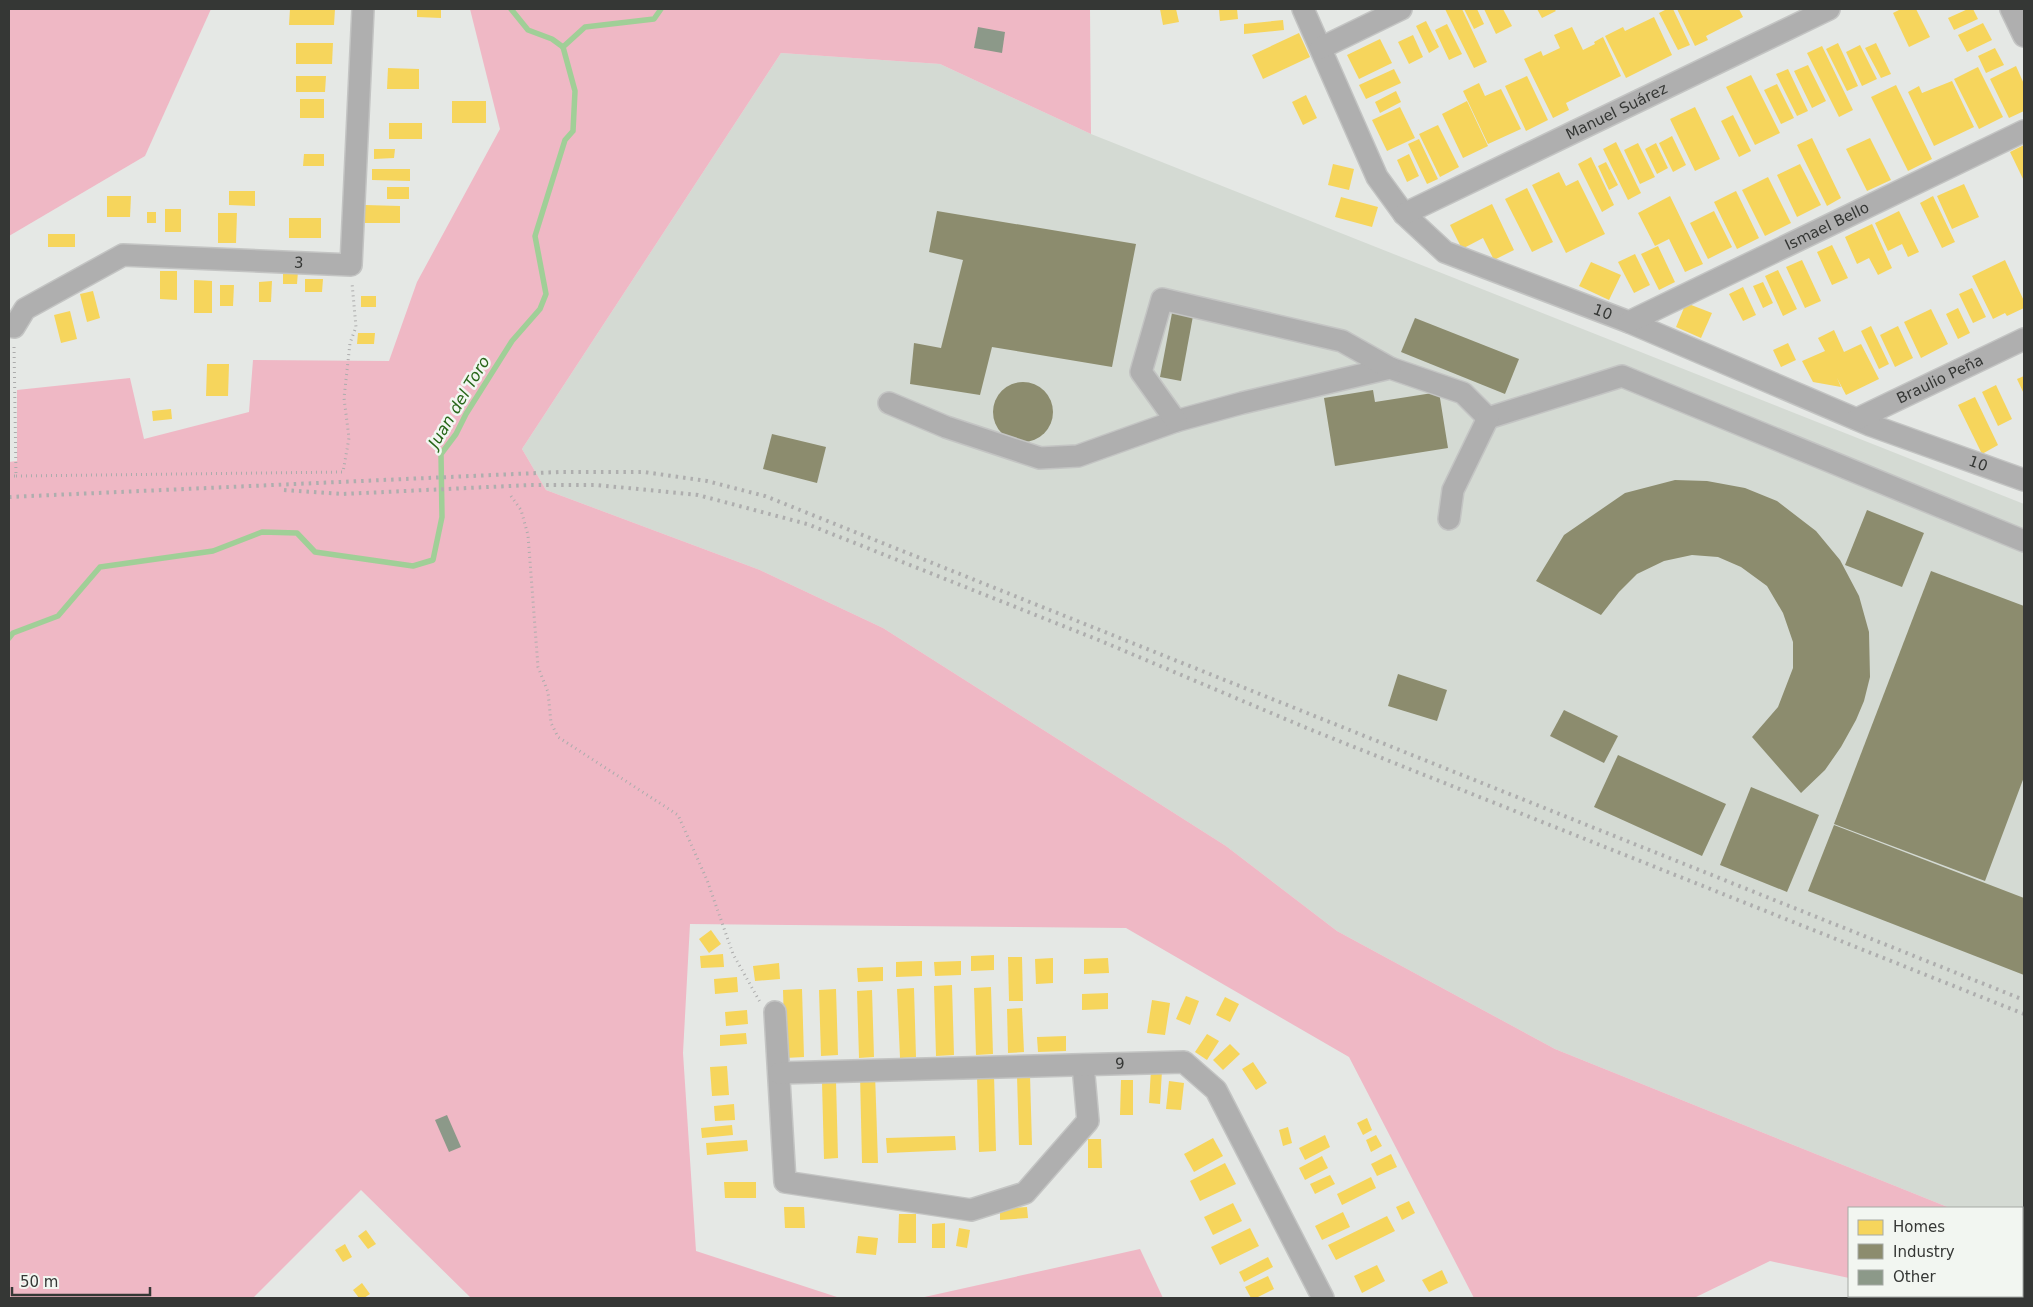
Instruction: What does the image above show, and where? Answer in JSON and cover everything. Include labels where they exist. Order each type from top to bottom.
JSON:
[{"type":"street","points":[[351,265],[364,9]]},
{"type":"street","name":"10","points":[[1303,9],[1377,177],[1404,214],[1445,252],[1629,322],[1857,419],[2024,480]]},
{"type":"street","points":[[1321,48],[1401,9]]},
{"type":"street","name":"Manuel Suárez","points":[[1404,214],[1830,9]]},
{"type":"street","points":[[2011,9],[2024,36]]},
{"type":"street","name":"Ismael Bello","points":[[1629,322],[2024,132]]},
{"type":"street","name":"3","points":[[14,327],[25,310],[123,255],[351,265]]},
{"type":"street","points":[[1176,421],[1141,372],[1162,299],[1342,341],[1390,368],[1463,393],[1488,418]]},
{"type":"street","name":"Braulio Peña","points":[[1857,419],[2024,339]]},
{"type":"street","points":[[889,403],[946,427],[1040,458],[1078,456],[1176,421],[1242,403],[1390,368]]},
{"type":"street","points":[[1449,518],[1453,490],[1488,418],[1622,376],[2024,541]]},
{"type":"street","points":[[775,1012],[785,1182],[972,1210],[1025,1192],[1088,1121],[1083,1065]]},
{"type":"street","name":"9","points":[[780,1072],[1184,1062],[1216,1090],[1323,1298]]},
{"type":"path","points":[[9,476],[343,472],[349,438],[344,398],[350,343],[356,327],[351,265]]},
{"type":"path","points":[[14,327],[16,476]]},
{"type":"path","points":[[511,496],[521,510],[528,535],[538,667],[548,692],[551,723],[558,737],[678,815],[707,880],[733,954],[760,1002],[775,1012]]},
{"type":"shaded area","points":[[9,9],[211,9],[145,156],[9,236]]},
{"type":"shaded area","points":[[470,9],[1090,9],[1091,134],[940,64],[781,53],[522,449],[546,490],[760,570],[883,628],[1226,846],[1337,931],[1555,1049],[1948,1207],[1848,1207],[1848,1278],[1770,1261],[1694,1298],[1474,1298],[1349,1057],[1126,928],[690,924],[683,1053],[696,1251],[840,1298],[471,1298],[361,1190],[253,1298],[9,1298],[9,462],[17,461],[17,390],[130,378],[144,439],[249,412],[253,360],[389,361],[417,282],[500,129]]},
{"type":"shaded area","points":[[781,53],[940,64],[1091,134],[2024,504],[2024,1238],[2023,1207],[1948,1207],[1555,1049],[1337,931],[1226,846],[883,628],[760,570],[546,490],[522,449]]},
{"type":"shaded area","points":[[2024,1238],[2024,1298],[1936,1297],[2023,1297]]},
{"type":"shaded area","points":[[1140,1249],[1163,1298],[920,1298]]},
{"type":"building: Homes","points":[[290,9],[335,9],[334,25],[289,25]]},
{"type":"building: Homes","points":[[417,9],[441,9],[441,18],[417,17]]},
{"type":"building: Homes","points":[[1160,9],[1176,9],[1179,22],[1163,25]]},
{"type":"building: Homes","points":[[1219,9],[1237,9],[1238,19],[1220,21]]},
{"type":"building: Homes","points":[[1445,9],[1462,9],[1487,62],[1474,68]]},
{"type":"building: Homes","points":[[1464,9],[1477,9],[1484,24],[1474,29]]},
{"type":"building: Homes","points":[[1484,9],[1503,9],[1512,26],[1496,34]]},
{"type":"building: Homes","points":[[1537,9],[1554,9],[1556,11],[1542,18]]},
{"type":"building: Homes","points":[[1667,9],[1673,9],[1690,45],[1678,50],[1659,13]]},
{"type":"building: Homes","points":[[1677,9],[1739,9],[1743,17],[1706,36],[1708,40],[1695,46]]},
{"type":"building: Homes","points":[[1901,9],[1916,9],[1930,37],[1909,47],[1893,13]]},
{"type":"building: Homes","points":[[1968,9],[1973,9],[1978,19],[1954,30],[1948,18]]},
{"type":"building: Homes","points":[[1654,17],[1672,55],[1626,78],[1605,36],[1623,27],[1625,31]]},
{"type":"building: Homes","points":[[1283,20],[1284,30],[1244,34],[1244,24]]},
{"type":"building: Homes","points":[[1426,21],[1439,47],[1429,53],[1416,26]]},
{"type":"building: Homes","points":[[1983,23],[1992,40],[1967,52],[1958,35]]},
{"type":"building: Homes","points":[[1447,24],[1462,54],[1449,60],[1435,30]]},
{"type":"building: Homes","points":[[1572,27],[1583,50],[1595,44],[1594,42],[1603,37],[1621,76],[1566,103],[1569,110],[1553,118],[1524,59],[1541,51],[1543,56],[1560,48],[1554,35]]},
{"type":"building: Homes","points":[[1299,33],[1310,57],[1263,79],[1252,55]]},
{"type":"building: Homes","points":[[1413,35],[1423,57],[1409,64],[1398,42]]},
{"type":"building: Homes","points":[[1380,39],[1392,63],[1359,79],[1347,55]]},
{"type":"building: Homes","points":[[296,43],[333,43],[332,64],[296,64]]},
{"type":"building: Homes","points":[[1838,43],[1858,86],[1847,91],[1826,49]]},
{"type":"building: Homes","points":[[1876,43],[1891,74],[1881,78],[1865,48]]},
{"type":"building: Homes","points":[[1860,45],[1877,79],[1862,86],[1846,52]]},
{"type":"building: Homes","points":[[1822,46],[1853,110],[1839,117],[1807,53]]},
{"type":"building: Homes","points":[[1995,48],[2004,65],[1986,73],[1978,56]]},
{"type":"building: Homes","points":[[1808,65],[1826,101],[1812,108],[1794,71]]},
{"type":"building: Homes","points":[[2016,66],[2024,84],[2024,111],[2009,118],[1990,79]]},
{"type":"building: Homes","points":[[1978,67],[2003,117],[1979,129],[1954,79]]},
{"type":"building: Homes","points":[[388,68],[419,69],[419,89],[387,89]]},
{"type":"building: Homes","points":[[1394,69],[1401,83],[1366,99],[1359,85]]},
{"type":"building: Homes","points":[[1788,69],[1808,111],[1797,116],[1776,74]]},
{"type":"building: Homes","points":[[1751,75],[1780,133],[1755,145],[1726,87]]},
{"type":"building: Homes","points":[[296,76],[326,76],[325,92],[296,92]]},
{"type":"building: Homes","points":[[1527,76],[1548,120],[1526,131],[1505,86]]},
{"type":"building: Homes","points":[[1952,81],[1974,127],[1934,146],[1908,92],[1919,86],[1922,93]]},
{"type":"building: Homes","points":[[1479,83],[1485,96],[1501,89],[1521,129],[1488,144],[1463,91]]},
{"type":"building: Homes","points":[[1777,84],[1794,118],[1781,124],[1764,90]]},
{"type":"building: Homes","points":[[1896,85],[1932,159],[1908,171],[1871,97]]},
{"type":"building: Homes","points":[[1396,91],[1401,102],[1380,113],[1375,102]]},
{"type":"building: Homes","points":[[1306,95],[1317,118],[1303,125],[1292,102]]},
{"type":"building: Homes","points":[[300,99],[324,99],[324,118],[300,118]]},
{"type":"building: Homes","points":[[452,101],[486,101],[486,123],[452,123]]},
{"type":"building: Homes","points":[[1467,101],[1488,146],[1463,158],[1442,114]]},
{"type":"building: Homes","points":[[1400,107],[1415,138],[1387,151],[1372,120]]},
{"type":"building: Homes","points":[[1695,107],[1720,159],[1695,171],[1670,119]]},
{"type":"building: Homes","points":[[1733,115],[1751,151],[1739,157],[1721,121]]},
{"type":"building: Homes","points":[[389,123],[422,123],[422,139],[389,139]]},
{"type":"building: Homes","points":[[1438,125],[1459,167],[1440,177],[1419,134]]},
{"type":"building: Homes","points":[[1672,136],[1686,165],[1673,172],[1659,143]]},
{"type":"building: Homes","points":[[1812,138],[1841,198],[1827,206],[1797,145]]},
{"type":"building: Homes","points":[[1870,138],[1891,180],[1867,191],[1846,149]]},
{"type":"building: Homes","points":[[1419,139],[1438,179],[1427,184],[1408,144]]},
{"type":"building: Homes","points":[[1616,142],[1641,193],[1628,200],[1603,149]]},
{"type":"building: Homes","points":[[1638,143],[1655,177],[1640,184],[1624,150]]},
{"type":"building: Homes","points":[[1656,143],[1668,168],[1657,174],[1645,149]]},
{"type":"building: Homes","points":[[2024,145],[2024,181],[2010,152]]},
{"type":"building: Homes","points":[[374,149],[395,149],[394,158],[374,159]]},
{"type":"building: Homes","points":[[304,154],[324,154],[324,166],[303,166]]},
{"type":"building: Homes","points":[[1409,154],[1419,176],[1407,182],[1397,160]]},
{"type":"building: Homes","points":[[1591,157],[1614,205],[1602,212],[1578,164]]},
{"type":"building: Homes","points":[[1606,162],[1618,185],[1609,190],[1598,166]]},
{"type":"building: Homes","points":[[1333,164],[1354,169],[1349,190],[1328,185]]},
{"type":"building: Homes","points":[[1800,164],[1821,205],[1797,217],[1777,175]]},
{"type":"building: Homes","points":[[372,169],[410,169],[410,181],[372,180]]},
{"type":"building: Homes","points":[[1559,172],[1566,186],[1578,180],[1605,234],[1566,253],[1532,185]]},
{"type":"building: Homes","points":[[1768,177],[1791,223],[1765,236],[1742,190]]},
{"type":"building: Homes","points":[[1964,184],[1979,217],[1952,229],[1937,196]]},
{"type":"building: Homes","points":[[387,187],[409,187],[409,199],[387,199]]},
{"type":"building: Homes","points":[[1527,188],[1553,242],[1532,252],[1505,199]]},
{"type":"building: Homes","points":[[229,191],[255,191],[255,206],[229,205]]},
{"type":"building: Homes","points":[[1736,191],[1759,238],[1737,249],[1714,202]]},
{"type":"building: Homes","points":[[107,196],[131,196],[130,217],[107,217]]},
{"type":"building: Homes","points":[[1670,196],[1703,264],[1685,272],[1669,239],[1655,246],[1638,213]]},
{"type":"building: Homes","points":[[1933,196],[1955,242],[1942,248],[1920,203]]},
{"type":"building: Homes","points":[[1341,197],[1378,207],[1372,227],[1335,217]]},
{"type":"building: Homes","points":[[1492,204],[1514,250],[1494,260],[1483,238],[1462,249],[1450,225]]},
{"type":"building: Homes","points":[[365,205],[400,206],[400,223],[365,223]]},
{"type":"building: Homes","points":[[165,209],[181,209],[181,232],[165,232]]},
{"type":"building: Homes","points":[[1714,211],[1732,247],[1708,259],[1690,223]]},
{"type":"building: Homes","points":[[1899,211],[1919,252],[1908,257],[1902,244],[1888,251],[1875,223]]},
{"type":"building: Homes","points":[[147,212],[156,212],[156,223],[147,223]]},
{"type":"building: Homes","points":[[218,213],[237,213],[236,243],[218,243]]},
{"type":"building: Homes","points":[[289,218],[321,218],[321,238],[289,238]]},
{"type":"building: Homes","points":[[1872,224],[1892,268],[1878,275],[1869,258],[1857,264],[1845,237]]},
{"type":"building: Homes","points":[[48,234],[75,234],[75,247],[48,247]]},
{"type":"building: Homes","points":[[1832,245],[1848,278],[1832,285],[1817,252]]},
{"type":"building: Homes","points":[[1658,246],[1675,282],[1659,290],[1641,254]]},
{"type":"building: Homes","points":[[1635,254],[1650,285],[1634,293],[1618,262]]},
{"type":"building: Homes","points":[[1802,260],[1821,301],[1805,308],[1786,267]]},
{"type":"building: Homes","points":[[2005,260],[2024,301],[2024,308],[2007,316],[2005,313],[1993,319],[1972,276]]},
{"type":"building: Homes","points":[[1591,262],[1621,275],[1609,300],[1579,286]]},
{"type":"building: Homes","points":[[1778,270],[1797,309],[1783,316],[1765,276]]},
{"type":"building: Homes","points":[[160,271],[177,271],[177,300],[160,299]]},
{"type":"building: Homes","points":[[283,271],[298,271],[297,284],[283,284]]},
{"type":"building: Homes","points":[[305,279],[323,279],[322,292],[305,292]]},
{"type":"building: Homes","points":[[194,280],[212,281],[212,313],[194,313]]},
{"type":"building: Homes","points":[[272,281],[271,302],[259,302],[259,282]]},
{"type":"building: Homes","points":[[1763,282],[1773,303],[1763,308],[1753,286]]},
{"type":"building: Homes","points":[[220,285],[234,285],[233,306],[220,306]]},
{"type":"building: Homes","points":[[1743,287],[1756,315],[1743,321],[1729,294]]},
{"type":"building: Homes","points":[[1972,288],[1986,317],[1973,323],[1959,294]]},
{"type":"building: Homes","points":[[93,291],[100,318],[87,322],[80,294]]},
{"type":"building: Homes","points":[[361,296],[376,296],[376,307],[361,307]]},
{"type":"building: Homes","points":[[1686,303],[1712,313],[1701,338],[1676,327]]},
{"type":"building: Homes","points":[[1958,308],[1970,333],[1958,339],[1946,314]]},
{"type":"building: Homes","points":[[1931,309],[1948,344],[1921,358],[1904,322]]},
{"type":"building: Homes","points":[[70,311],[77,339],[61,343],[54,315]]},
{"type":"building: Homes","points":[[1871,326],[1889,364],[1879,369],[1861,331]]},
{"type":"building: Homes","points":[[1898,326],[1913,358],[1895,367],[1880,335]]},
{"type":"building: Homes","points":[[1834,330],[1844,352],[1861,344],[1879,379],[1846,395],[1837,378],[1841,387],[1813,382],[1802,361],[1825,351],[1818,338]]},
{"type":"building: Homes","points":[[358,333],[375,333],[374,344],[357,344]]},
{"type":"building: Homes","points":[[1788,343],[1796,360],[1781,367],[1773,350]]},
{"type":"building: Homes","points":[[207,364],[229,364],[228,396],[206,396]]},
{"type":"building: Homes","points":[[2024,376],[2024,394],[2017,379]]},
{"type":"building: Homes","points":[[1996,385],[2012,419],[1998,426],[1982,392]]},
{"type":"building: Homes","points":[[1975,397],[1998,445],[1982,454],[1958,405]]},
{"type":"building: Homes","points":[[171,409],[172,419],[153,421],[152,411]]},
{"type":"building: Homes","points":[[711,930],[721,944],[709,953],[699,939]]},
{"type":"building: Homes","points":[[723,954],[724,967],[701,968],[700,956]]},
{"type":"building: Homes","points":[[994,955],[994,970],[971,971],[971,956]]},
{"type":"building: Homes","points":[[1008,957],[1022,957],[1023,1001],[1009,1001]]},
{"type":"building: Homes","points":[[1053,958],[1053,983],[1036,984],[1035,959]]},
{"type":"building: Homes","points":[[1108,958],[1109,973],[1084,974],[1084,959]]},
{"type":"building: Homes","points":[[922,961],[922,976],[896,977],[896,962]]},
{"type":"building: Homes","points":[[961,961],[961,975],[935,976],[934,962]]},
{"type":"building: Homes","points":[[779,963],[780,979],[755,981],[753,966]]},
{"type":"building: Homes","points":[[883,967],[883,981],[858,982],[857,968]]},
{"type":"building: Homes","points":[[737,977],[738,992],[715,994],[714,979]]},
{"type":"building: Homes","points":[[952,985],[954,1055],[936,1056],[934,986]]},
{"type":"building: Homes","points":[[991,987],[993,1054],[976,1055],[974,988]]},
{"type":"building: Homes","points":[[914,988],[916,1057],[900,1058],[897,989]]},
{"type":"building: Homes","points":[[802,989],[804,1057],[785,1058],[783,990]]},
{"type":"building: Homes","points":[[836,989],[838,1055],[821,1056],[819,990]]},
{"type":"building: Homes","points":[[872,990],[874,1057],[859,1058],[857,991]]},
{"type":"building: Homes","points":[[1108,993],[1108,1009],[1082,1010],[1082,994]]},
{"type":"building: Homes","points":[[1186,996],[1199,1001],[1190,1025],[1176,1019]]},
{"type":"building: Homes","points":[[1225,997],[1239,1004],[1230,1022],[1216,1015]]},
{"type":"building: Homes","points":[[1152,1000],[1170,1003],[1165,1035],[1147,1033]]},
{"type":"building: Homes","points":[[1022,1008],[1024,1052],[1008,1053],[1007,1009]]},
{"type":"building: Homes","points":[[747,1010],[748,1024],[726,1026],[725,1012]]},
{"type":"building: Homes","points":[[746,1033],[747,1044],[720,1046],[720,1035]]},
{"type":"building: Homes","points":[[1207,1034],[1219,1041],[1207,1060],[1195,1052]]},
{"type":"building: Homes","points":[[1066,1036],[1066,1051],[1038,1052],[1037,1037]]},
{"type":"building: Homes","points":[[1230,1044],[1240,1054],[1223,1070],[1213,1060]]},
{"type":"building: Homes","points":[[1253,1062],[1267,1083],[1256,1090],[1242,1069]]},
{"type":"building: Homes","points":[[727,1066],[729,1095],[712,1096],[710,1067]]},
{"type":"building: Homes","points":[[1151,1070],[1162,1071],[1160,1104],[1149,1103]]},
{"type":"building: Homes","points":[[875,1073],[878,1163],[862,1163],[860,1074]]},
{"type":"building: Homes","points":[[994,1074],[996,1151],[979,1152],[977,1075]]},
{"type":"building: Homes","points":[[1030,1075],[1032,1145],[1019,1145],[1017,1076]]},
{"type":"building: Homes","points":[[1121,1080],[1133,1080],[1133,1115],[1120,1115]]},
{"type":"building: Homes","points":[[836,1081],[838,1158],[824,1159],[822,1082]]},
{"type":"building: Homes","points":[[1169,1081],[1184,1083],[1181,1110],[1166,1109]]},
{"type":"building: Homes","points":[[734,1104],[735,1120],[715,1121],[714,1106]]},
{"type":"building: Homes","points":[[1367,1118],[1372,1130],[1363,1135],[1357,1123]]},
{"type":"building: Homes","points":[[732,1125],[733,1135],[702,1138],[701,1128]]},
{"type":"building: Homes","points":[[1288,1127],[1292,1143],[1283,1146],[1279,1130]]},
{"type":"building: Homes","points":[[1325,1135],[1330,1147],[1305,1160],[1299,1148]]},
{"type":"building: Homes","points":[[1376,1135],[1382,1146],[1371,1152],[1366,1140]]},
{"type":"building: Homes","points":[[955,1136],[956,1150],[887,1153],[886,1138]]},
{"type":"building: Homes","points":[[1213,1138],[1223,1156],[1194,1172],[1184,1154]]},
{"type":"building: Homes","points":[[1088,1139],[1101,1139],[1102,1168],[1088,1168]]},
{"type":"building: Homes","points":[[747,1140],[748,1151],[707,1155],[706,1143]]},
{"type":"building: Homes","points":[[1391,1154],[1397,1167],[1377,1176],[1371,1164]]},
{"type":"building: Homes","points":[[1322,1156],[1328,1168],[1305,1180],[1299,1168]]},
{"type":"building: Homes","points":[[1225,1163],[1236,1184],[1200,1201],[1190,1181]]},
{"type":"building: Homes","points":[[1330,1175],[1335,1184],[1315,1194],[1310,1184]]},
{"type":"building: Homes","points":[[1371,1177],[1376,1188],[1342,1205],[1337,1194]]},
{"type":"building: Homes","points":[[724,1182],[756,1182],[756,1198],[725,1198]]},
{"type":"building: Homes","points":[[1409,1201],[1415,1213],[1402,1220],[1396,1207]]},
{"type":"building: Homes","points":[[1233,1203],[1242,1221],[1213,1235],[1204,1217]]},
{"type":"building: Homes","points":[[784,1207],[804,1207],[805,1228],[785,1228]]},
{"type":"building: Homes","points":[[1027,1207],[1028,1218],[1000,1220],[1000,1209]]},
{"type":"building: Homes","points":[[1343,1212],[1350,1227],[1322,1240],[1315,1226]]},
{"type":"building: Homes","points":[[899,1214],[916,1214],[916,1243],[898,1243]]},
{"type":"building: Homes","points":[[1387,1216],[1395,1231],[1336,1260],[1328,1245]]},
{"type":"building: Homes","points":[[945,1223],[945,1248],[932,1248],[932,1224]]},
{"type":"building: Homes","points":[[959,1228],[970,1230],[967,1248],[956,1246]]},
{"type":"building: Homes","points":[[1250,1228],[1259,1246],[1220,1265],[1211,1247]]},
{"type":"building: Homes","points":[[366,1230],[376,1244],[368,1249],[358,1236]]},
{"type":"building: Homes","points":[[858,1236],[878,1238],[876,1255],[856,1253]]},
{"type":"building: Homes","points":[[345,1244],[352,1257],[343,1262],[335,1250]]},
{"type":"building: Homes","points":[[1268,1257],[1273,1267],[1244,1282],[1239,1272]]},
{"type":"building: Homes","points":[[1377,1265],[1385,1281],[1362,1293],[1354,1276]]},
{"type":"building: Homes","points":[[1442,1270],[1448,1283],[1429,1292],[1422,1280]]},
{"type":"building: Homes","points":[[1268,1276],[1274,1289],[1256,1298],[1251,1298],[1245,1287]]},
{"type":"building: Homes","points":[[362,1283],[370,1294],[364,1298],[359,1298],[353,1290]]},
{"type":"building: Industry","points":[[937,211],[1136,244],[1112,367],[992,347],[980,395],[910,384],[914,343],[941,348],[963,260],[929,252]]},
{"type":"building: Industry","points":[[1172,313],[1193,316],[1181,381],[1160,377]]},
{"type":"building: Industry","points":[[1415,318],[1519,359],[1505,394],[1401,352]]},
{"type":"building: Industry","points":[[1017,382],[1029,382],[1045,390],[1051,400],[1053,412],[1051,424],[1045,434],[1029,442],[1017,442],[1001,434],[993,418],[993,406],[1001,390]]},
{"type":"building: Industry","points":[[1373,390],[1375,402],[1439,392],[1448,448],[1335,466],[1324,398]]},
{"type":"building: Industry","points":[[772,434],[826,447],[817,483],[763,469]]},
{"type":"building: Industry","points":[[1675,480],[1707,481],[1745,488],[1777,501],[1816,531],[1840,560],[1859,596],[1869,632],[1870,677],[1864,701],[1841,747],[1825,770],[1801,793],[1752,737],[1778,707],[1793,668],[1793,642],[1783,613],[1767,586],[1741,567],[1718,557],[1692,555],[1664,561],[1637,574],[1619,592],[1601,615],[1536,581],[1564,535],[1625,493]]},
{"type":"building: Industry","points":[[1867,510],[1924,533],[1902,587],[1845,565]]},
{"type":"building: Industry","points":[[1931,571],[2024,606],[2024,777],[1985,881],[1834,824]]},
{"type":"building: Industry","points":[[1398,674],[1447,690],[1437,721],[1388,706]]},
{"type":"building: Industry","points":[[1564,710],[1618,736],[1604,763],[1550,736]]},
{"type":"building: Industry","points":[[1618,755],[1726,804],[1702,856],[1594,807]]},
{"type":"building: Industry","points":[[1751,787],[1819,815],[1787,892],[1720,865]]},
{"type":"building: Industry","points":[[1834,825],[2024,898],[2024,975],[1808,891]]},
{"type":"building: Other","points":[[978,27],[1005,32],[1002,53],[974,48]]},
{"type":"building: Other","points":[[447,1115],[461,1147],[449,1152],[435,1120]]},
{"type":"waterway","points":[[511,9],[528,30],[552,39],[563,47]]},
{"type":"waterway","name":"Juan del Toro","points":[[563,47],[585,27],[654,19],[661,9]]},
{"type":"waterway","name":"Juan del Toro","points":[[9,638],[13,633],[58,616],[100,567],[213,551],[262,532],[297,533],[315,552],[413,566],[433,560],[442,517],[441,454],[456,434],[466,414],[512,341],[540,309],[546,294],[535,236],[565,140],[573,131],[575,91],[563,47]]},
{"type":"railway","points":[[9,497],[559,472],[644,472],[707,481],[765,496],[2024,1000]]},
{"type":"railway","points":[[284,490],[343,494],[530,485],[597,485],[698,495],[807,524],[1101,641],[1309,729],[2024,1014]]}]
